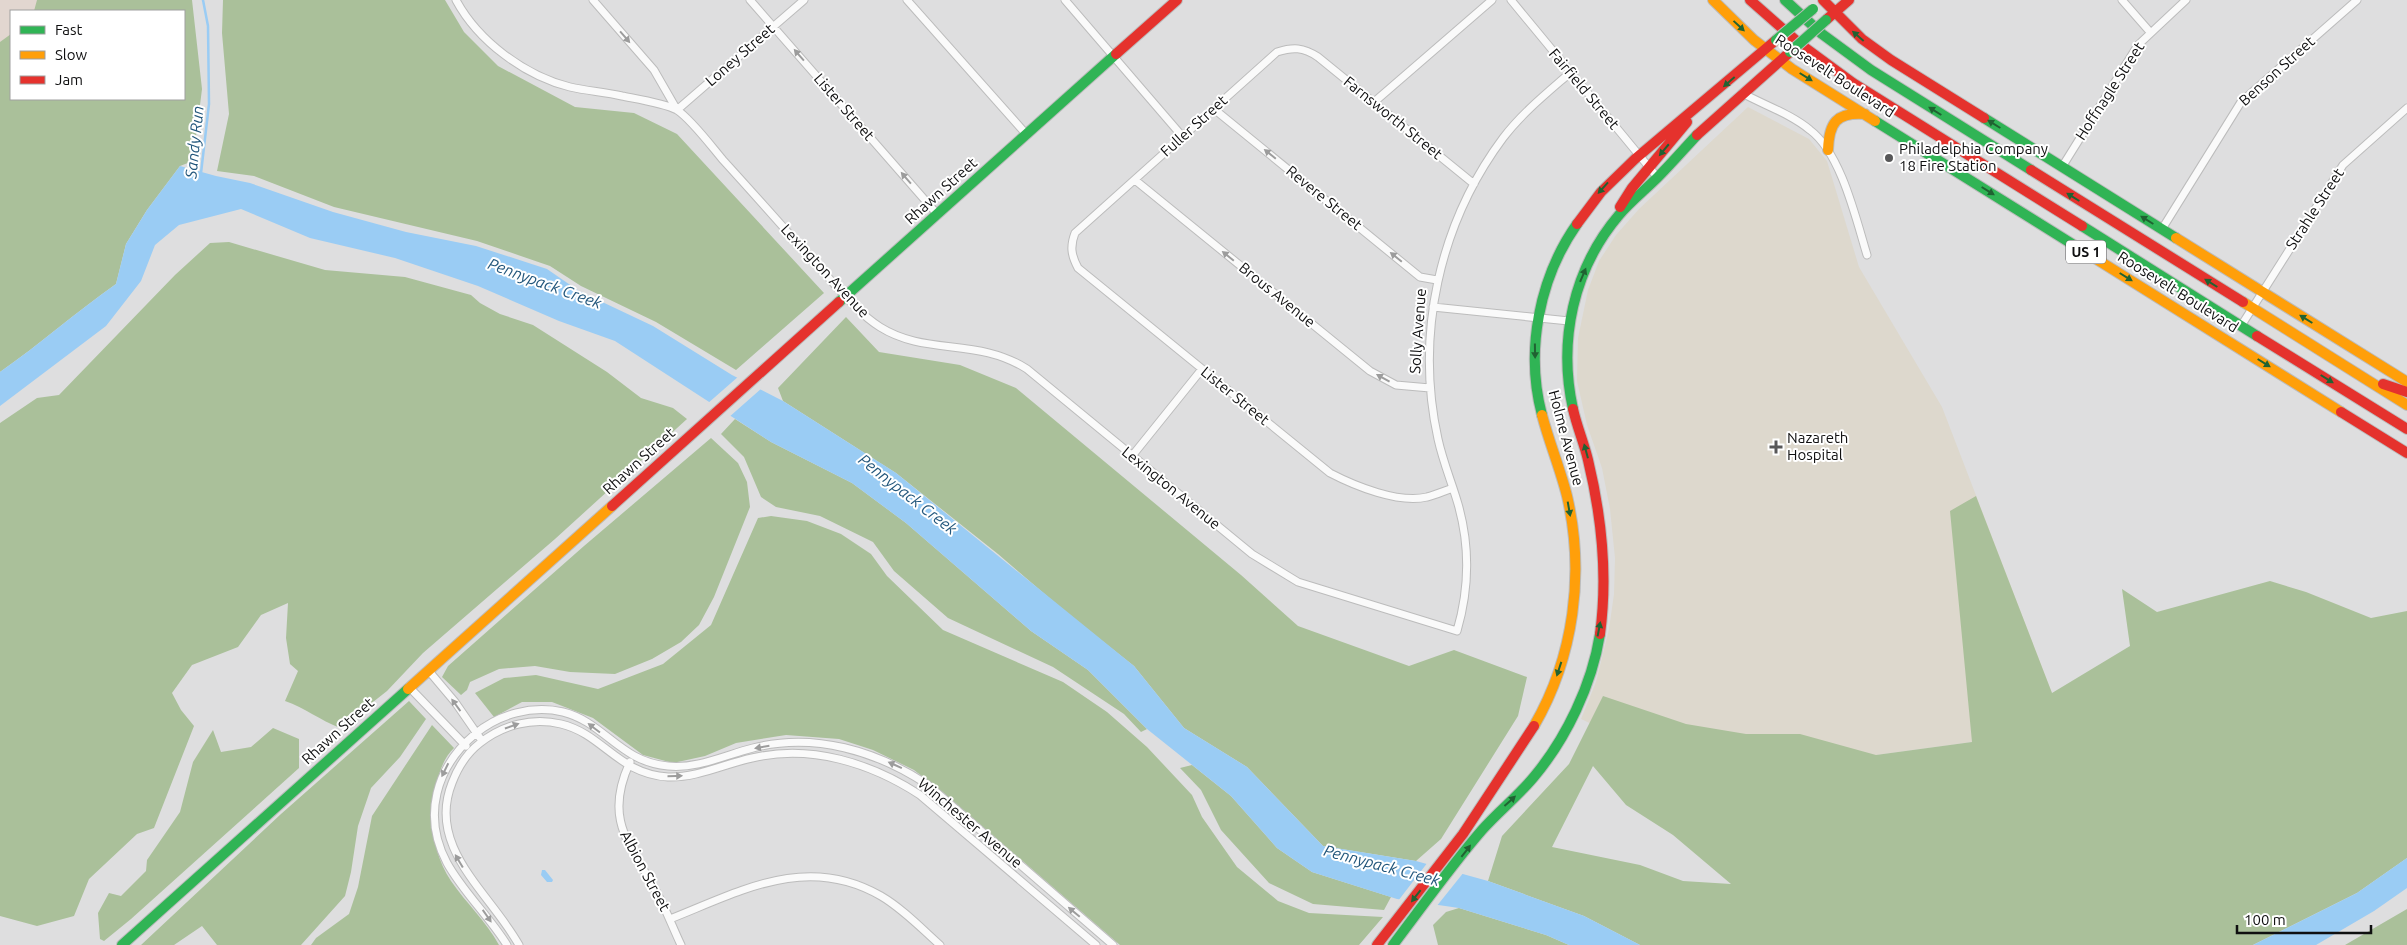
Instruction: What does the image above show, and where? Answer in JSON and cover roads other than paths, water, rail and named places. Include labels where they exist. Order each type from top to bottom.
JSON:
[{"type":"main road","name":"Rhawn Street","points":[[126,942],[1177,0]]},
{"type":"main road","name":"Roosevelt Boulevard","points":[[1713,0],[1766,50],[1780,60],[2407,453]]},
{"type":"main road","name":"Roosevelt Boulevard","points":[[1750,0],[1800,44],[1853,83],[2407,429]]},
{"type":"main road","name":"Roosevelt Boulevard","points":[[1785,0],[1822,34],[1870,70],[2407,405]]},
{"type":"main road","name":"Holme Avenue","points":[[1377,945],[1467,830],[1537,721],[1558,672],[1570,621],[1574,574],[1574,539],[1564,483],[1537,392],[1535,339],[1538,318],[1548,282],[1560,253],[1575,224],[1608,182],[1823,0]]},
{"type":"main road","points":[[1823,0],[1830,16],[1891,60],[2407,382]]},
{"type":"main road","points":[[1830,16],[1849,0]]},
{"type":"main road","name":"Holme Avenue","points":[[1393,945],[1477,836],[1546,762],[1572,718],[1592,663],[1603,610],[1605,578],[1603,539],[1589,463],[1574,415],[1568,384],[1567,362],[1569,321],[1577,289],[1587,266],[1610,227],[1632,200],[1658,178],[1688,144],[1830,16]]},
{"type":"main road","points":[[1610,227],[1628,195],[1700,106]]},
{"type":"main road","points":[[1828,150],[1828,136],[1835,120],[1845,114],[1865,114]]},
{"type":"main road","points":[[2361,377],[2407,392]]},
{"type":"street","points":[[456,0],[462,11],[481,34],[508,58],[541,76],[569,87],[642,100],[677,110]]},
{"type":"street","name":"Lexington Avenue","points":[[593,0],[654,70],[677,110],[845,296],[880,327],[905,340],[973,348],[1011,358],[1027,368],[1252,554],[1279,573],[1317,589],[1457,631]]},
{"type":"street","name":"Lister Street","points":[[750,0],[938,215]]},
{"type":"street","name":"Loney Street","points":[[677,110],[804,0]]},
{"type":"street","points":[[907,0],[1027,135]]},
{"type":"street","points":[[1065,0],[1182,136]]},
{"type":"street","points":[[1373,103],[1492,0]]},
{"type":"street","name":"Fairfield Street","points":[[1511,0],[1658,178]]},
{"type":"street","points":[[2122,0],[2150,32]]},
{"type":"street","name":"Hoffnagle Street","points":[[2062,167],[2138,45],[2186,0]]},
{"type":"street","name":"Benson Street","points":[[2162,229],[2241,102],[2357,0]]},
{"type":"street","name":"Fuller Street","points":[[1084,225],[1277,52],[1290,48],[1299,48],[1312,53]]},
{"type":"street","name":"Farnsworth Street","points":[[1312,53],[1474,184]]},
{"type":"street","name":"Solly Avenue","points":[[1457,631],[1466,590],[1467,569],[1463,528],[1438,439],[1430,388],[1429,345],[1437,280],[1453,229],[1474,184],[1514,125],[1538,100],[1571,72]]},
{"type":"street","points":[[1742,94],[1811,130],[1828,150],[1839,171],[1867,255]]},
{"type":"street","name":"Strahle Street","points":[[2241,326],[2343,165],[2407,108]]},
{"type":"street","name":"Revere Street","points":[[1214,109],[1420,277],[1437,280]]},
{"type":"street","name":"Brous Avenue","points":[[1135,180],[1370,371],[1396,385],[1430,388]]},
{"type":"street","name":"Lister Street","points":[[1084,225],[1075,233],[1071,243],[1072,256],[1078,268],[1330,474],[1348,482],[1400,498],[1426,497],[1453,488]]},
{"type":"street","points":[[1433,307],[1569,321]]},
{"type":"street","points":[[1132,456],[1202,369]]},
{"type":"street","points":[[428,670],[455,702],[482,741]]},
{"type":"street","points":[[409,687],[470,751]]},
{"type":"street","name":"Winchester Avenue","points":[[507,945],[447,863],[437,832],[435,801],[444,770],[464,744],[484,726],[511,714],[549,710],[577,717],[633,757],[648,764],[686,766],[754,748],[792,743],[845,748],[873,755],[895,765],[928,785],[1111,945]]},
{"type":"street","name":"Winchester Avenue","points":[[520,945],[510,928],[462,865],[449,837],[446,805],[456,774],[470,751],[482,741],[510,726],[524,722],[562,724],[587,736],[628,766],[646,774],[683,776],[752,758],[793,754],[842,759],[896,779],[920,795],[1096,945]]},
{"type":"street","points":[[792,743],[793,754]]},
{"type":"street","name":"Albion Street","points":[[633,757],[628,766],[618,803],[620,824],[628,844],[670,918],[681,945]]},
{"type":"street","points":[[962,830],[969,820]]},
{"type":"street","points":[[670,918],[764,882],[787,877],[833,877],[855,884],[896,906],[940,945]]},
{"type":"street","points":[[500,934],[510,928]]},
{"type":"water","name":"Pennypack Creek","points":[[180,166],[250,183],[333,212],[406,232],[476,246],[547,269],[579,291],[653,326],[732,375],[783,401],[896,473],[1134,666],[1184,728],[1247,767],[1323,846],[1416,861],[1488,881],[1584,916],[1640,945],[1569,945],[1546,935],[1459,908],[1397,899],[1312,872],[1277,848],[1231,796],[1147,729],[1088,670],[1031,631],[906,523],[852,483],[771,442],[615,341],[559,321],[478,286],[395,258],[310,238],[241,209],[179,225],[155,245],[141,281],[106,326],[0,406],[0,372],[116,284],[126,244],[147,210]]},
{"type":"water","points":[[2407,858],[2407,888],[2374,911],[2316,945],[2253,945],[2357,893]]},
{"type":"water","points":[[542,870],[545,870],[553,880],[552,882],[547,882],[541,875]]},
{"type":"waterway","name":"Sandy Run","points":[[201,173],[209,104],[208,26],[203,0]]},
{"type":"place","name":"Philadelphia Company 18 Fire Station","points":[[1889,158]]},
{"type":"place","name":"Nazareth Hospital","points":[[1776,447]]}]
